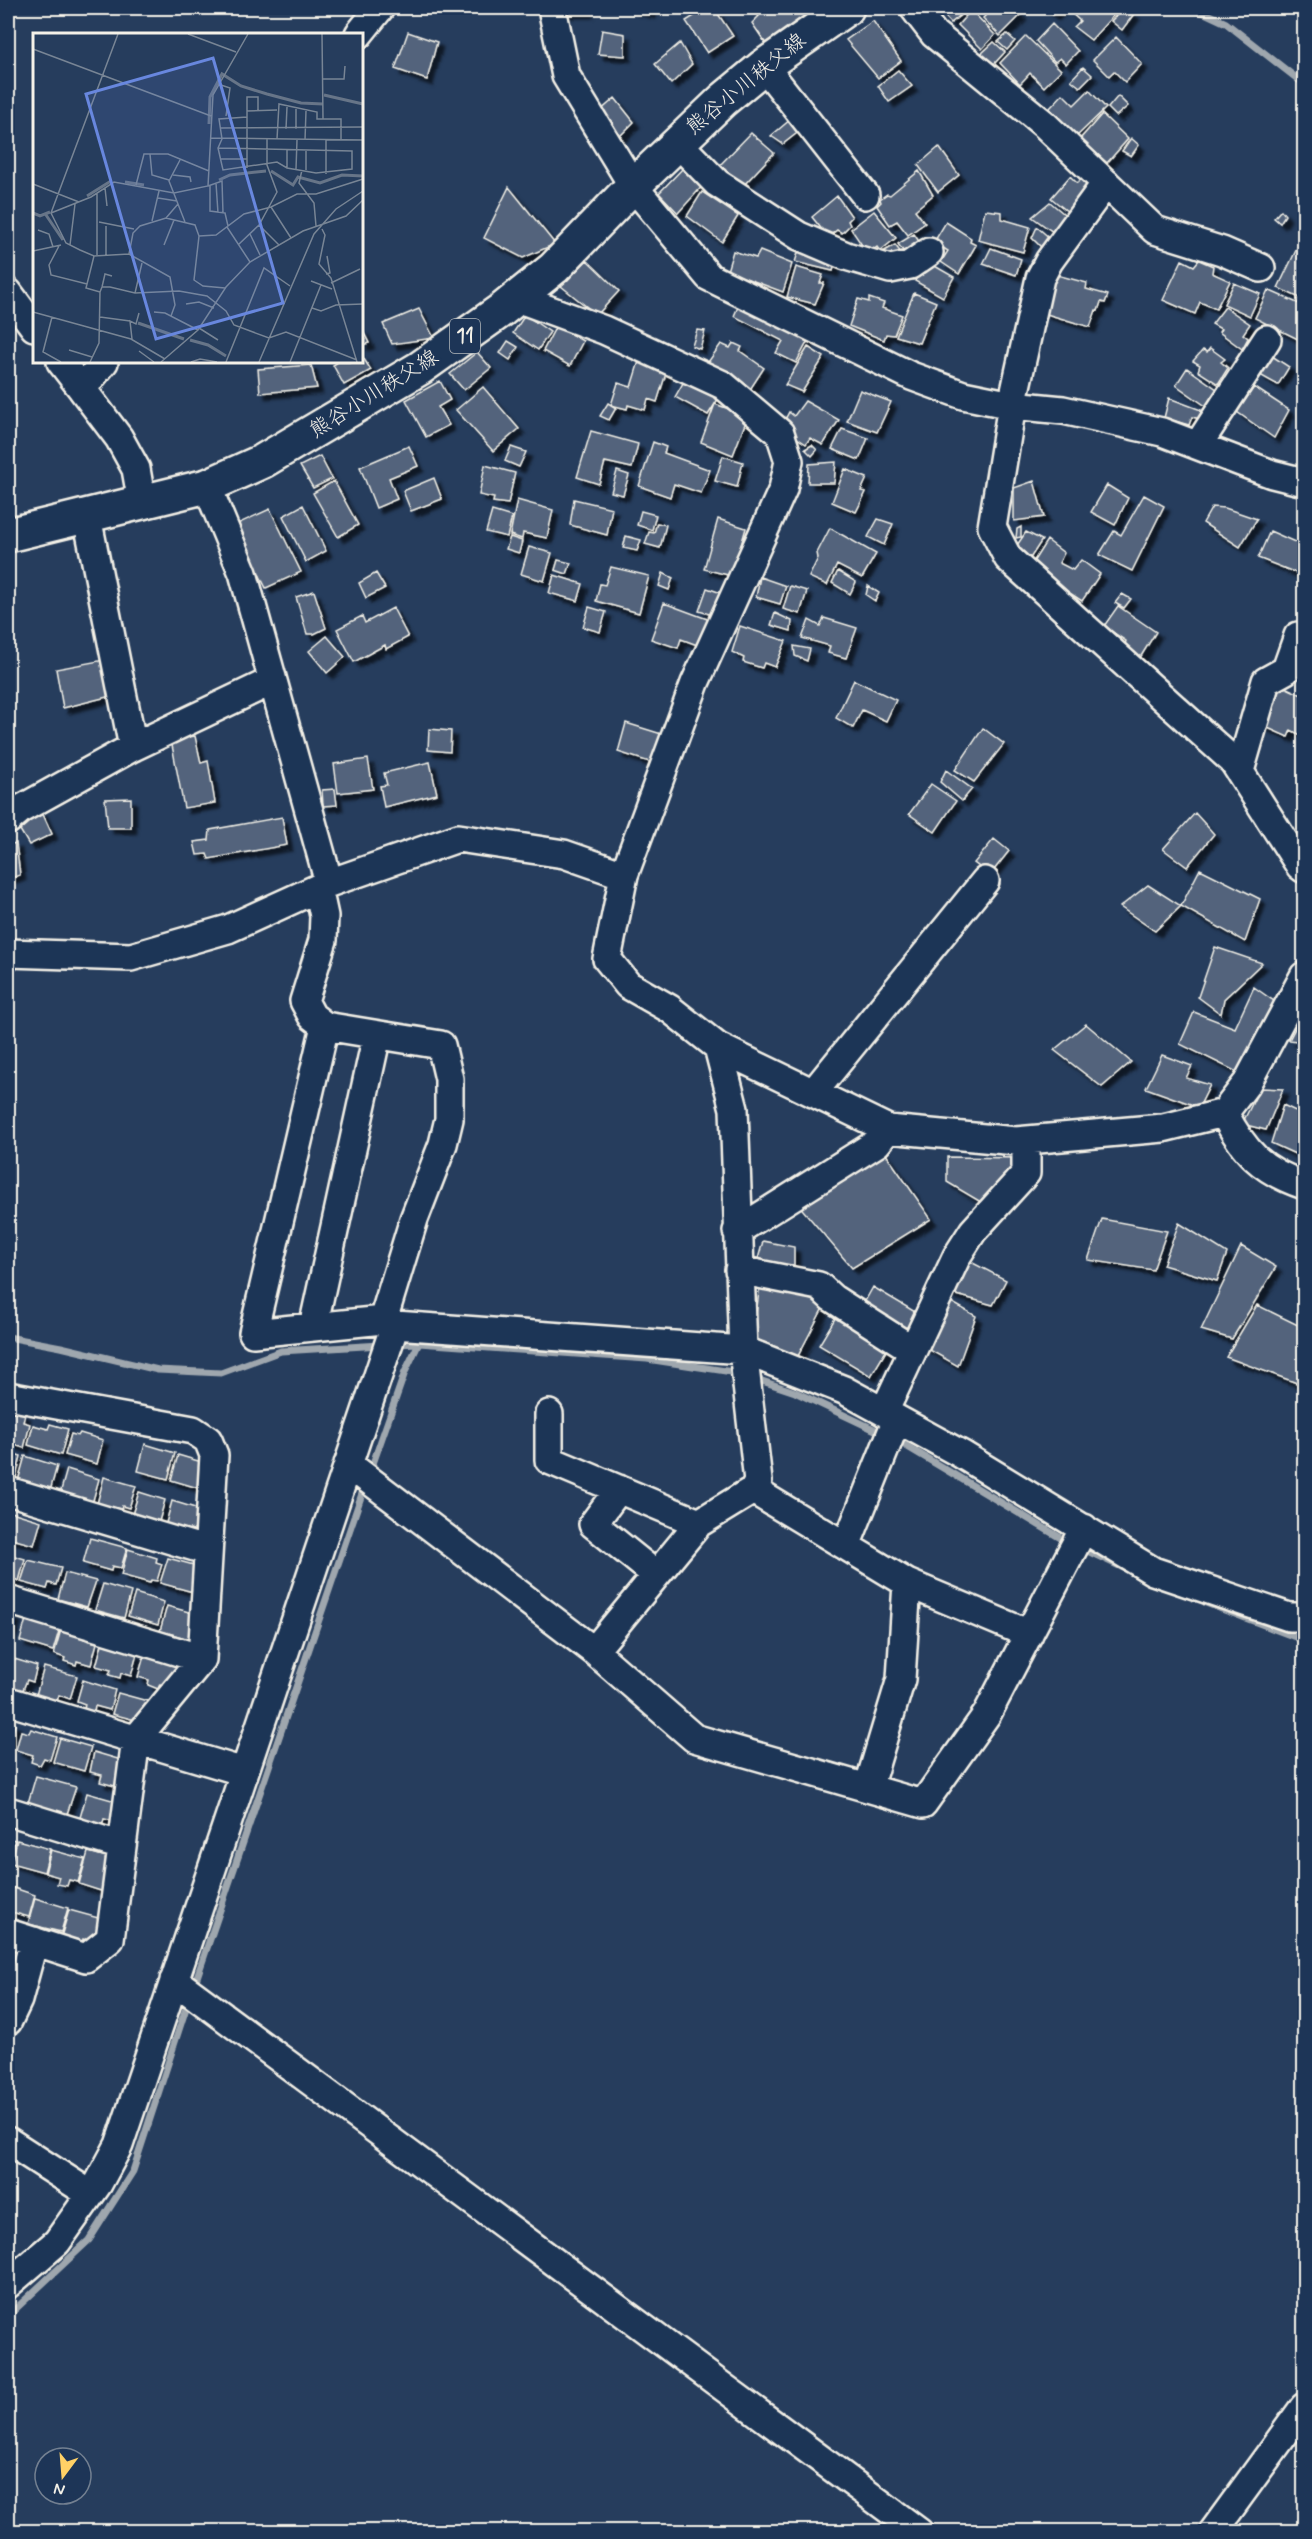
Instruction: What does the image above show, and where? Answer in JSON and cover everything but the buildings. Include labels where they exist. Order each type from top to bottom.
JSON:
[{"type":"main road","name":"熊谷小川秩父線","points":[[8,536],[207,486],[263,461],[420,368],[517,298],[554,268],[677,142],[764,66],[847,8]]},
{"type":"street","points":[[360,33],[380,8]]},
{"type":"street","points":[[552,8],[566,76],[633,186],[709,277],[911,376],[963,395],[1012,405],[1063,410],[1162,432],[1272,474],[1305,482]]},
{"type":"street","points":[[914,8],[934,34],[1044,124],[1155,230],[1222,251],[1261,268]]},
{"type":"street","points":[[764,66],[865,195]]},
{"type":"street","points":[[677,142],[717,183],[799,236],[846,256],[890,269],[910,265],[929,252]]},
{"type":"street","points":[[1106,183],[1049,261],[1040,278],[1012,405],[993,526],[1008,558],[1233,761],[1300,866],[1305,869]]},
{"type":"street","points":[[8,292],[33,326]]},
{"type":"street","points":[[517,298],[604,330],[723,386],[780,433],[789,461],[783,489],[695,683],[624,875],[607,960],[628,985],[670,1009],[718,1047],[888,1129],[1026,1141],[1163,1128],[1224,1113],[1247,1083],[1305,976]]},
{"type":"street","points":[[1198,446],[1267,339]]},
{"type":"street","points":[[62,363],[119,438],[136,469],[142,503]]},
{"type":"street","points":[[82,389],[103,363]]},
{"type":"street","points":[[13,2270],[57,2242],[90,2194],[119,2145],[383,1359],[414,1219],[443,1144],[448,1119],[449,1079],[441,1045],[325,1026],[312,1016],[304,1001],[323,940],[323,885],[243,573],[207,486]]},
{"type":"street","points":[[87,517],[133,747]]},
{"type":"street","points":[[1240,771],[1266,681],[1286,670],[1299,636],[1305,638]]},
{"type":"street","points":[[12,807],[272,681]]},
{"type":"street","points":[[8,953],[131,957],[228,929],[323,885],[458,838],[564,854],[624,875]]},
{"type":"street","points":[[813,1093],[985,881]]},
{"type":"street","points":[[325,1026],[253,1333],[313,1327],[390,1325],[742,1350],[844,1389],[961,1454],[1154,1571],[1289,1617],[1305,1617]]},
{"type":"street","points":[[313,1327],[377,1035]]},
{"type":"street","points":[[594,1651],[655,1574],[699,1524],[753,1490],[758,1481],[742,1350],[734,1109],[718,1047]]},
{"type":"street","points":[[1224,1113],[1237,1139],[1255,1161],[1288,1179],[1305,1185]]},
{"type":"street","points":[[737,1230],[877,1143],[888,1129]]},
{"type":"street","points":[[846,1546],[913,1350],[957,1256],[973,1232],[1026,1173],[1026,1141]]},
{"type":"street","points":[[739,1270],[819,1286],[832,1298],[913,1350]]},
{"type":"street","points":[[8,1396],[193,1430],[208,1440],[214,1455],[202,1659],[136,1739],[110,1939],[86,1958],[8,1933]]},
{"type":"street","points":[[549,1414],[549,1460],[699,1524]]},
{"type":"street","points":[[348,1464],[594,1651],[694,1738],[923,1804],[987,1714],[1084,1528]]},
{"type":"street","points":[[619,1490],[592,1524],[655,1574]]},
{"type":"street","points":[[753,1490],[907,1583],[1029,1634]]},
{"type":"street","points":[[8,1491],[208,1551]]},
{"type":"street","points":[[868,1788],[901,1679],[907,1583]]},
{"type":"street","points":[[8,1600],[202,1659]]},
{"type":"street","points":[[8,1701],[244,1772]]},
{"type":"street","points":[[8,1811],[122,1846]]},
{"type":"street","points":[[8,2021],[18,2000],[34,1941]]},
{"type":"street","points":[[174,1980],[919,2532]]},
{"type":"street","points":[[8,2141],[90,2194]]},
{"type":"street","points":[[1213,2532],[1305,2407]]},
{"type":"waterway","points":[[1194,8],[1226,23],[1304,84]]},
{"type":"waterway","points":[[8,1337],[158,1370],[221,1373],[281,1351],[381,1345]]},
{"type":"waterway","points":[[395,1344],[419,1343],[647,1359],[739,1373]]},
{"type":"waterway","points":[[370,1472],[405,1372],[419,1343]]},
{"type":"waterway","points":[[753,1378],[795,1392],[886,1435]]},
{"type":"waterway","points":[[896,1440],[1069,1543]]},
{"type":"waterway","points":[[194,1986],[365,1485]]},
{"type":"waterway","points":[[1079,1547],[1126,1569]]},
{"type":"waterway","points":[[1206,1603],[1298,1638],[1304,1637]]},
{"type":"waterway","points":[[8,2316],[89,2240],[133,2171],[189,1999]]}]
